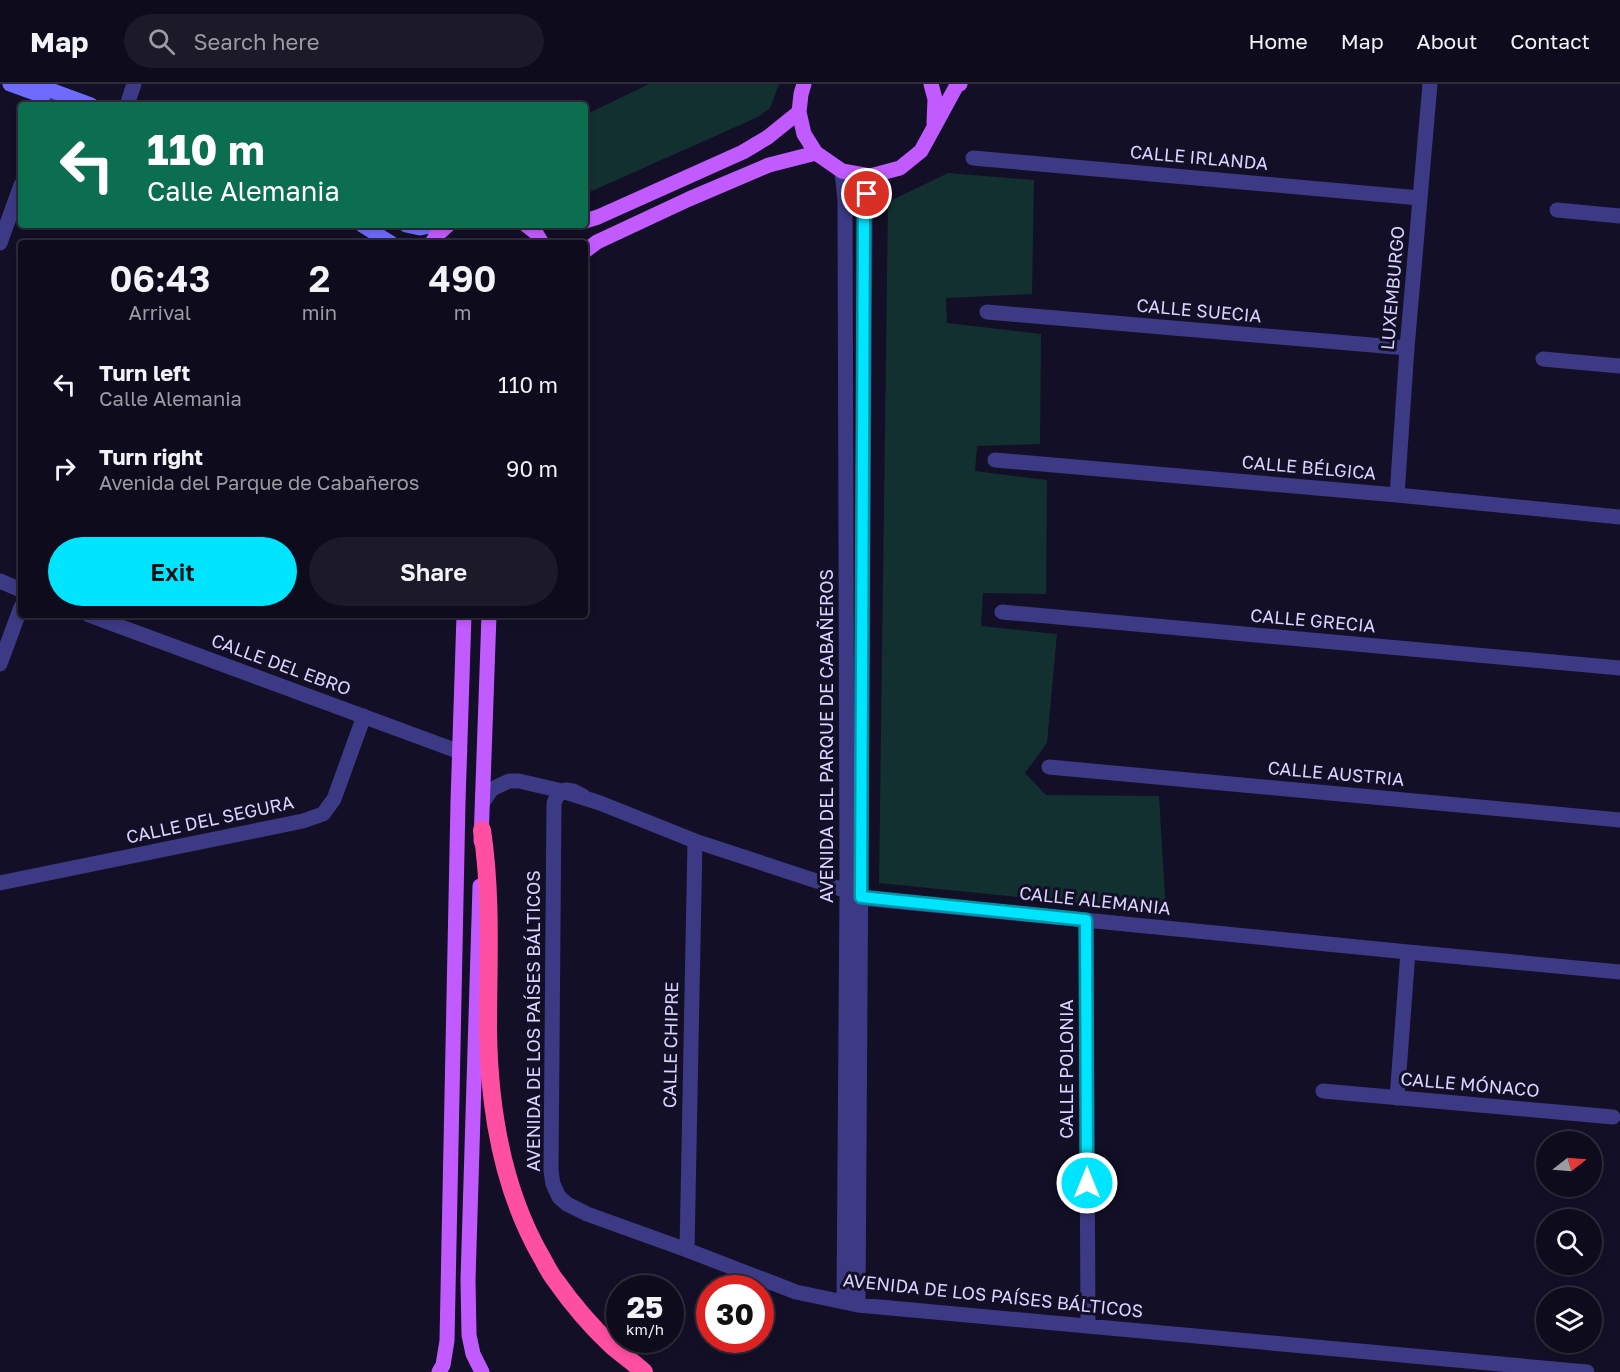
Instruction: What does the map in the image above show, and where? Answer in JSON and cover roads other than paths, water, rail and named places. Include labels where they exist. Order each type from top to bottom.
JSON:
[{"type":"highway","points":[[482,830],[489,897],[488,1032],[491,1098],[510,1187],[529,1236],[554,1280],[611,1345],[644,1372]]},
{"type":"main road","points":[[10,84],[54,102]]},
{"type":"main road","points":[[34,84],[83,102]]},
{"type":"main road","points":[[804,84],[799,112],[804,134],[816,153],[842,171],[870,176],[900,168],[921,151],[960,84]]},
{"type":"main road","points":[[931,84],[935,99],[934,126]]},
{"type":"main road","points":[[588,219],[598,217],[743,152],[768,137],[799,112]]},
{"type":"main road","points":[[588,249],[597,242],[689,199],[769,165],[816,153]]},
{"type":"main road","points":[[367,228],[385,240]]},
{"type":"main road","points":[[434,240],[445,228]]},
{"type":"main road","points":[[530,228],[540,240]]},
{"type":"main road","points":[[439,1372],[443,1365],[447,1341],[464,618]]},
{"type":"main road","points":[[482,1372],[473,1354],[469,1335],[468,1280],[489,618]]},
{"type":"street","points":[[128,102],[134,84]]},
{"type":"street","name":"LUXEMBURGO","points":[[1398,495],[1407,348],[1430,84]]},
{"type":"street","name":"CALLE IRLANDA","points":[[973,158],[1420,198]]},
{"type":"street","name":"AVENIDA DEL PARQUE DE CABAÑEROS","points":[[842,171],[845,201],[854,894]]},
{"type":"street","name":"AVENIDA DEL PARQUE DE CABAÑEROS","points":[[851,1303],[854,894],[864,213],[870,176]]},
{"type":"street","points":[[0,243],[18,193]]},
{"type":"street","points":[[1557,210],[1620,216]]},
{"type":"street","name":"CALLE SUECIA","points":[[987,312],[1407,348]]},
{"type":"street","points":[[1543,359],[1620,366]]},
{"type":"street","name":"CALLE BÉLGICA","points":[[995,460],[1620,517]]},
{"type":"street","points":[[0,581],[18,589]]},
{"type":"street","name":"CALLE GRECIA","points":[[1002,612],[1620,668]]},
{"type":"street","points":[[0,664],[18,615]]},
{"type":"street","name":"CALLE DEL EBRO","points":[[97,618],[460,752]]},
{"type":"street","name":"CALLE DEL SEGURA","points":[[0,883],[303,821],[323,814],[334,799],[364,716]]},
{"type":"street","name":"CALLE AUSTRIA","points":[[1049,767],[1620,820]]},
{"type":"street","points":[[483,802],[492,789],[509,781],[519,781],[562,791]]},
{"type":"street","name":"CALLE ALEMANIA","points":[[562,791],[567,789],[695,841],[854,894],[1086,920],[1620,972]]},
{"type":"street","name":"AVENIDA DE LOS PAÍSES BÁLTICOS","points":[[562,791],[554,803],[551,1171],[553,1184],[559,1197],[567,1204],[586,1214],[796,1292],[851,1303],[1587,1372]]},
{"type":"street","name":"CALLE CHIPRE","points":[[687,1250],[695,841]]},
{"type":"street","name":"CALLE POLONIA","points":[[1086,920],[1088,1325]]},
{"type":"street","points":[[1397,1098],[1408,952]]},
{"type":"street","name":"CALLE MÓNACO","points":[[1323,1091],[1613,1117]]}]
